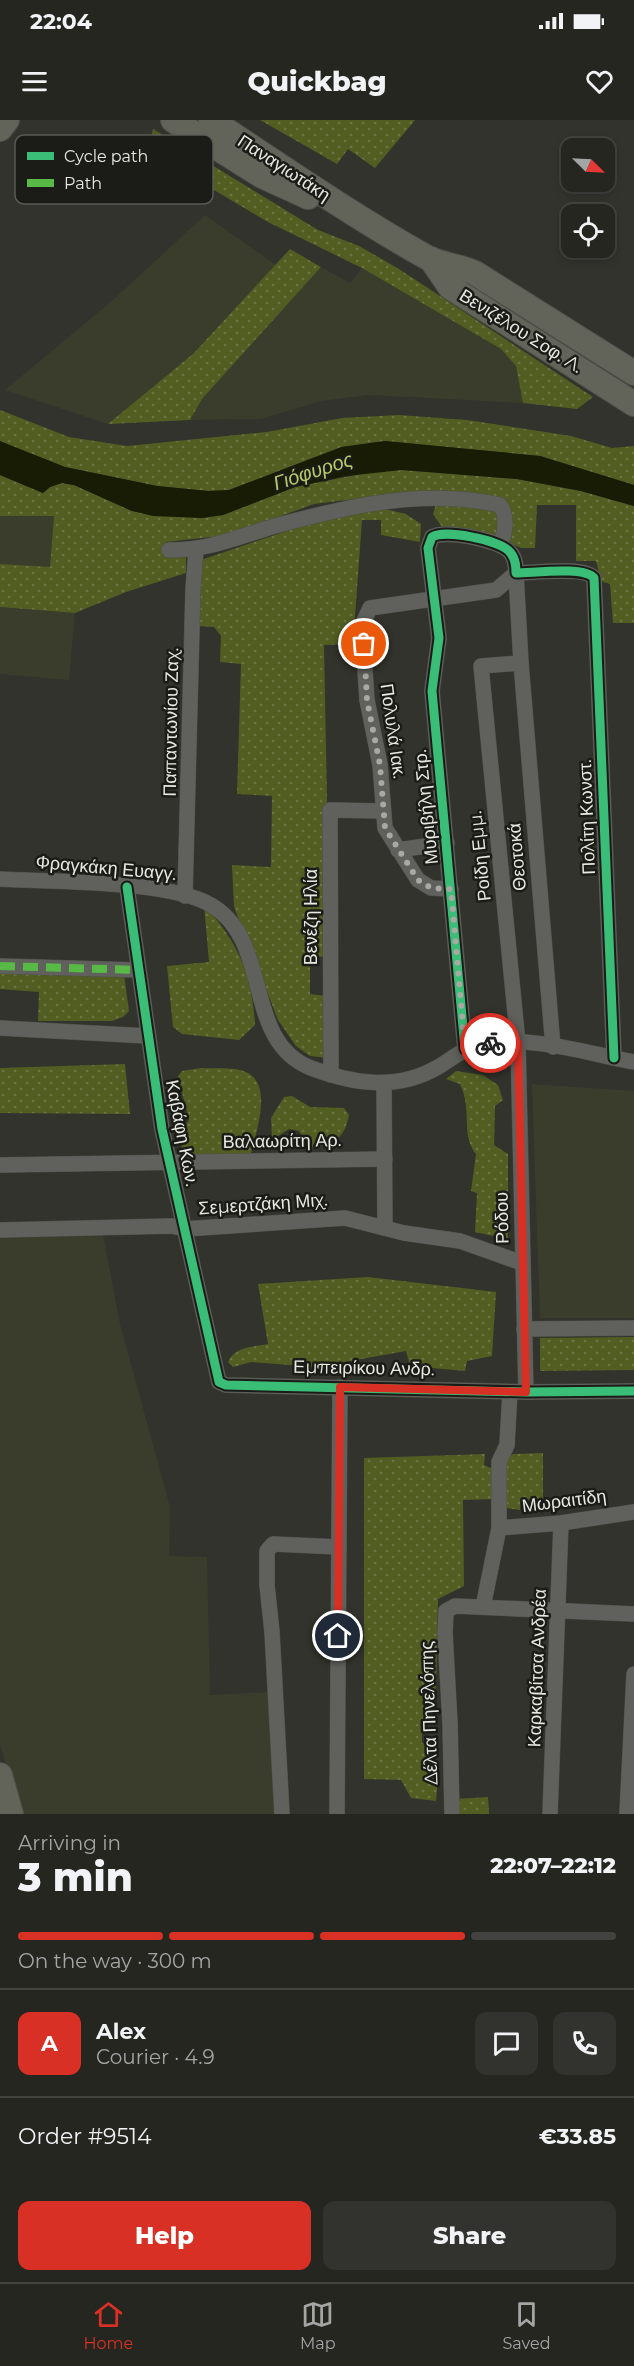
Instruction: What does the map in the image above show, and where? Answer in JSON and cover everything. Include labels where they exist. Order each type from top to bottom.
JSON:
[{"type":"main road","points":[[0,129],[7,120]]},
{"type":"main road","points":[[164,120],[203,127]]},
{"type":"main road","name":"Παναγιωτάκη","points":[[173,120],[203,127],[260,152],[358,216],[431,259]]},
{"type":"main road","points":[[227,120],[260,152]]},
{"type":"main road","name":"Παναγιωτάκη","points":[[203,127],[271,181],[358,216]]},
{"type":"main road","name":"Βενιζέλου Σοφ. Λ.","points":[[431,259],[463,267],[475,273],[634,373]]},
{"type":"main road","name":"Βενιζέλου Σοφ. Λ.","points":[[431,259],[450,287],[634,404]]},
{"type":"main road","points":[[0,1775],[11,1814]]},
{"type":"street","points":[[169,550],[196,550],[356,505],[443,499],[474,499],[500,505],[504,513],[505,525],[500,545],[514,557],[516,573],[496,590],[434,598]]},
{"type":"street","name":"Μυριβήλη Στρ.","points":[[465,1049],[432,691],[439,638],[428,548],[432,537],[440,534],[500,545]]},
{"type":"street","name":"Παπαντωνίου Ζαχ.","points":[[185,896],[196,550]]},
{"type":"street","name":"Πολίτη Κωνστ.","points":[[516,573],[580,571],[592,575],[596,596],[614,1058]]},
{"type":"street","name":"Θεοτοκά","points":[[516,573],[521,663],[553,1047]]},
{"type":"street","name":"Πολυλά Ιακ.","points":[[434,598],[370,608],[362,625],[367,700],[380,765],[385,828],[411,872],[425,886],[451,889]]},
{"type":"street","name":"Ροίδη Εμμ.","points":[[518,1043],[481,666],[521,663]]},
{"type":"street","name":"Βενέζη Ηλία","points":[[331,1075],[330,810],[382,811]]},
{"type":"street","points":[[398,850],[447,843]]},
{"type":"street","name":"Φραγκάκη Ευαγγ.","points":[[0,879],[127,886],[185,896],[217,909],[238,932],[250,956],[268,1021],[282,1049],[302,1064],[331,1075],[384,1084],[405,1081],[425,1073],[465,1049],[483,1043],[518,1043],[553,1047],[634,1062]]},
{"type":"street","name":"Καβάφη Κων.","points":[[127,886],[147,1036],[170,1162],[219,1382]]},
{"type":"street","points":[[0,966],[138,970]]},
{"type":"street","points":[[0,1028],[147,1036]]},
{"type":"street","name":"Ρόδου","points":[[518,1043],[526,1392]]},
{"type":"street","points":[[384,1084],[385,1228]]},
{"type":"street","name":"Βαλαωρίτη Αρ.","points":[[0,1165],[385,1159]]},
{"type":"street","name":"Σεμερτζάκη Μιχ.","points":[[0,1230],[172,1226],[185,1229],[336,1218],[354,1219],[385,1228],[460,1242],[522,1263]]},
{"type":"street","points":[[524,1329],[634,1328]]},
{"type":"street","name":"Εμπειρίκου Ανδρ.","points":[[219,1382],[226,1385],[510,1392],[634,1391]]},
{"type":"street","points":[[337,1814],[340,1387]]},
{"type":"street","points":[[510,1392],[507,1445],[499,1462],[498,1528],[483,1607],[528,1611],[559,1610],[634,1614]]},
{"type":"street","name":"Μωραιτίδη","points":[[498,1528],[561,1523],[634,1512]]},
{"type":"street","name":"Καρκαβίτσα Ανδρέα","points":[[550,1814],[561,1523]]},
{"type":"street","points":[[282,1814],[272,1632],[267,1584],[267,1551],[273,1544],[339,1547]]},
{"type":"street","name":"Δέλτα Πηνελόπης","points":[[452,1814],[446,1611],[455,1606],[483,1607]]},
{"type":"street","points":[[627,1814],[631,1789],[634,1674]]},
{"type":"shaded area","points":[[205,215],[276,265],[194,353],[108,424],[5,390],[113,300]]},
{"type":"shaded area","points":[[321,267],[350,283],[362,268],[501,349],[516,366],[523,403],[369,395],[321,401],[261,419],[190,420],[202,399]]},
{"type":"shaded area","points":[[54,515],[50,568],[0,564],[0,516]]},
{"type":"shaded area","points":[[0,607],[75,613],[69,680],[0,674]]},
{"type":"shaded area","points":[[532,1084],[634,1091],[634,1318],[540,1318]]},
{"type":"shaded area","points":[[102,1230],[120,1324],[170,1507],[169,1556],[207,1557],[210,1695],[269,1692],[275,1814],[21,1814],[14,1792],[0,1744],[0,1235]]},
{"type":"green space","points":[[260,120],[415,120],[375,168],[348,149],[337,164]]},
{"type":"green space","points":[[153,129],[163,135],[152,135]]},
{"type":"green space","points":[[213,166],[318,230],[359,246],[399,269],[593,397],[577,409],[523,403],[516,366],[501,349],[362,268],[268,222],[213,189]]},
{"type":"green space","points":[[290,249],[321,267],[202,399],[190,420],[108,424],[194,353]]},
{"type":"green space","points":[[0,410],[69,437],[127,446],[267,432],[342,418],[399,415],[467,420],[571,436],[612,448],[634,446],[634,485],[540,456],[385,441],[341,447],[229,490],[208,491],[157,486],[65,467],[3,443],[0,441]]},
{"type":"green space","points":[[402,470],[517,479],[581,491],[634,506],[634,623],[613,623],[610,584],[601,581],[596,561],[576,561],[576,505],[537,505],[535,548],[521,548],[508,542],[511,511],[372,497],[314,504],[228,535],[166,542],[165,556],[186,555],[186,573],[126,592],[75,613],[0,607],[0,564],[50,567],[54,516],[0,516],[0,475],[43,493],[50,487],[62,483],[74,485],[132,511],[202,518],[223,515],[295,487],[376,471]]},
{"type":"green space","points":[[457,503],[499,511],[499,541],[442,527],[433,514],[436,504]]},
{"type":"green space","points":[[385,509],[406,514],[421,524],[420,542],[381,535],[381,520],[362,520],[353,644],[324,645],[330,956],[310,957],[310,994],[326,996],[327,1058],[310,1056],[296,1046],[278,1020],[234,907],[232,865],[271,867],[272,796],[237,794],[241,664],[220,662],[221,636],[214,627],[198,626],[201,560],[322,519]]},
{"type":"green space","points":[[204,905],[226,932],[247,974],[255,1025],[239,1040],[182,1034],[173,1027],[167,966],[209,962]]},
{"type":"green space","points":[[0,972],[124,974],[129,1011],[123,1017],[112,1021],[38,1021],[39,992],[0,989]]},
{"type":"green space","points":[[125,1064],[130,1114],[0,1113],[0,1068]]},
{"type":"green space","points":[[201,1068],[238,1069],[248,1073],[256,1080],[260,1089],[261,1101],[250,1158],[183,1158],[180,1133],[189,1120],[178,1076],[182,1071]]},
{"type":"green space","points":[[456,1071],[483,1075],[498,1085],[503,1100],[495,1106],[494,1145],[508,1154],[508,1239],[475,1232],[477,1193],[471,1191],[476,1154],[471,1146],[467,1130],[466,1104],[460,1084],[446,1079]]},
{"type":"green space","points":[[292,1096],[310,1107],[344,1108],[349,1115],[344,1131],[330,1143],[308,1148],[299,1131],[289,1129],[272,1140],[271,1118],[284,1097]]},
{"type":"green space","points":[[368,1277],[496,1292],[492,1356],[467,1361],[465,1371],[410,1366],[406,1351],[317,1367],[251,1362],[233,1367],[228,1362],[240,1350],[268,1344],[258,1284]]},
{"type":"green space","points":[[634,1337],[634,1370],[540,1371],[540,1338]]},
{"type":"green space","points":[[543,1453],[543,1499],[520,1500],[520,1510],[507,1508],[503,1503],[504,1459],[513,1454]]},
{"type":"green space","points":[[485,1454],[484,1465],[493,1469],[496,1499],[463,1500],[464,1586],[438,1599],[436,1692],[422,1722],[422,1742],[439,1765],[436,1801],[411,1798],[401,1780],[364,1779],[364,1458]]},
{"type":"green space","points":[[488,1797],[489,1814],[456,1814],[455,1799]]},
{"type":"water","name":"Γιόφυρος","points":[[0,441],[65,467],[157,486],[208,491],[229,490],[342,447],[385,441],[540,456],[634,485],[634,506],[581,491],[517,479],[402,470],[346,476],[295,487],[223,515],[202,518],[153,516],[132,511],[74,485],[62,483],[50,487],[43,493],[0,475]]},
{"type":"marked path","points":[[0,966],[138,970]]},
{"type":"cycle path","points":[[465,1049],[432,691],[439,638],[428,548],[432,537],[448,534],[471,537],[503,547],[513,556],[516,573],[569,571],[588,574],[594,578],[614,1058]]},
{"type":"cycle path","points":[[127,887],[162,1129],[219,1382],[226,1385],[526,1392],[634,1391]]},
{"type":"way so far","points":[[364,644],[367,700],[380,765],[385,828],[418,880],[431,888],[451,889],[465,1049],[490,1043]]},
{"type":"route","points":[[338,1636],[340,1387],[526,1392],[518,1043],[490,1043]]}]
